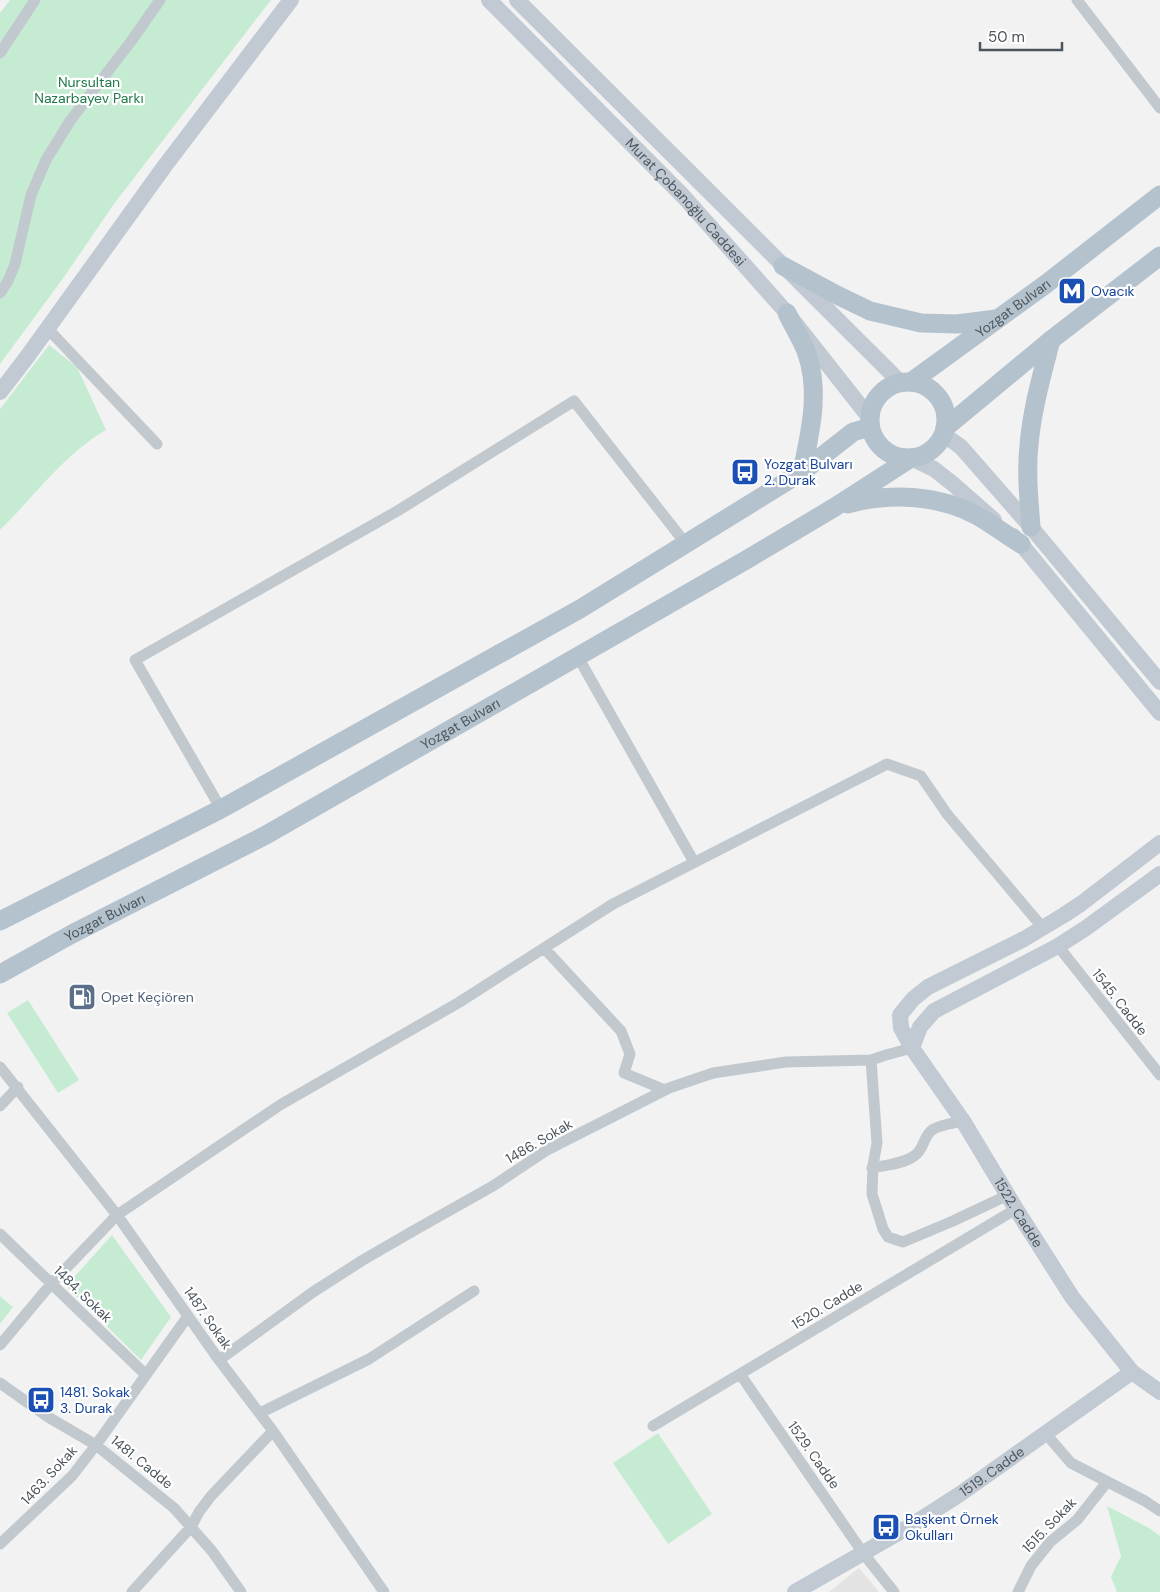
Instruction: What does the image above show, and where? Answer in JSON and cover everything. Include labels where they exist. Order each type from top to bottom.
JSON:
[{"type":"main road","points":[[0,392],[164,167],[291,0]]},
{"type":"main road","name":"Murat Çobanoğlu Caddesi","points":[[489,0],[684,197],[787,313],[870,422]]},
{"type":"main road","name":"Murat Çobanoğlu Caddesi","points":[[517,0],[783,266],[906,382]]},
{"type":"main road","name":"Yozgat Bulvarı","points":[[906,382],[1046,284],[1160,195]]},
{"type":"main road","points":[[944,431],[1052,340],[1160,256]]},
{"type":"main road","points":[[783,266],[870,311],[921,322],[957,324],[997,319]]},
{"type":"main road","points":[[787,313],[806,351],[814,378],[813,411],[802,472]]},
{"type":"main road","points":[[1030,527],[1028,472],[1032,420],[1052,340]]},
{"type":"main road","points":[[911,458],[932,450],[944,431],[946,418],[944,409],[937,396],[927,387],[906,382],[889,387],[878,396],[871,409],[870,422],[874,439],[883,449],[894,456],[911,458],[934,469],[1022,544],[1160,713]]},
{"type":"main road","points":[[0,920],[221,810],[580,609],[802,472],[853,432],[870,422]]},
{"type":"main road","points":[[944,431],[961,446],[1160,682]]},
{"type":"main road","name":"Yozgat Bulvarı","points":[[0,974],[72,934],[266,835],[578,657],[835,507],[911,458]]},
{"type":"main road","points":[[835,507],[864,499],[895,496],[953,505],[976,516],[1022,544]]},
{"type":"main road","points":[[1043,928],[1082,904],[1160,843]]},
{"type":"main road","points":[[912,1048],[920,1027],[934,1010],[1058,946],[1160,874]]},
{"type":"main road","name":"1522. Cadde","points":[[1043,928],[928,987],[913,999],[900,1015],[901,1028],[912,1048],[962,1121],[1072,1297],[1132,1372],[1160,1392]]},
{"type":"main road","name":"1519. Cadde","points":[[795,1592],[912,1525],[960,1494],[1132,1372]]},
{"type":"street","points":[[0,53],[35,0]]},
{"type":"street","points":[[0,293],[8,281],[15,264],[31,195],[46,160],[70,121],[160,0]]},
{"type":"street","points":[[1077,0],[1160,108]]},
{"type":"street","points":[[48,328],[157,444]]},
{"type":"street","points":[[221,810],[135,660],[399,510],[574,401],[686,544]]},
{"type":"street","points":[[578,657],[694,862]]},
{"type":"street","points":[[0,1345],[51,1284],[117,1216],[280,1105],[458,1003],[613,904],[886,764],[921,776],[947,814],[1043,928]]},
{"type":"street","name":"1545. Cadde","points":[[1058,946],[1160,1075]]},
{"type":"street","points":[[544,948],[620,1031],[630,1054],[624,1073],[665,1090]]},
{"type":"street","name":"1486. Sokak","points":[[219,1360],[313,1292],[371,1255],[493,1186],[547,1150],[665,1090],[713,1073],[786,1062],[871,1060],[912,1048]]},
{"type":"street","points":[[871,1060],[877,1143],[872,1168],[872,1194],[883,1229],[888,1237],[902,1242],[1008,1195]]},
{"type":"street","name":"1487. Sokak","points":[[0,1067],[18,1087],[117,1216],[219,1360],[273,1431],[384,1592]]},
{"type":"street","points":[[0,1106],[18,1087]]},
{"type":"street","points":[[872,1168],[904,1161],[915,1156],[923,1147],[932,1130],[962,1121]]},
{"type":"street","name":"1520. Cadde","points":[[653,1426],[1016,1209]]},
{"type":"street","name":"1484. Sokak","points":[[0,1234],[146,1375]]},
{"type":"street","points":[[260,1413],[369,1359],[474,1290]]},
{"type":"street","points":[[96,1445],[188,1316]]},
{"type":"street","name":"1529. Cadde","points":[[740,1374],[863,1553],[894,1592]]},
{"type":"street","name":"1481. Cadde","points":[[0,1382],[48,1417],[96,1445],[174,1508],[212,1551],[240,1592]]},
{"type":"street","points":[[132,1592],[191,1528],[199,1512],[211,1496],[273,1431]]},
{"type":"street","points":[[1046,1434],[1071,1463],[1146,1501],[1160,1511]]},
{"type":"street","name":"1463. Sokak","points":[[0,1544],[72,1476],[96,1445]]},
{"type":"street","name":"1515. Sokak","points":[[1018,1592],[1031,1566],[1050,1542],[1078,1520],[1107,1482]]},
{"type":"shaded area","points":[[859,1568],[879,1592],[829,1592]]},
{"type":"green space","name":"Nursultan Nazarbayev Parkı","points":[[10,0],[271,0],[114,204],[64,277],[0,364],[0,13]]},
{"type":"green space","points":[[49,345],[77,367],[106,430],[90,440],[63,464],[0,530],[0,409]]},
{"type":"green space","points":[[28,1000],[79,1080],[58,1093],[7,1013]]},
{"type":"green space","points":[[112,1235],[171,1317],[141,1360],[66,1286]]},
{"type":"green space","points":[[0,1296],[13,1307],[0,1324]]},
{"type":"green space","points":[[658,1433],[712,1514],[668,1544],[613,1463]]},
{"type":"green space","points":[[1107,1506],[1149,1528],[1160,1536],[1160,1592],[1117,1592],[1111,1577],[1121,1556]]},
{"type":"place","name":"Ovacık","points":[[1072,291]]},
{"type":"place","name":"Yozgat Bulvarı 2. Durak","points":[[745,472]]},
{"type":"place","name":"Opet Keçiören","points":[[82,997]]},
{"type":"place","name":"1481. Sokak 3. Durak","points":[[41,1400]]},
{"type":"place","name":"Başkent Örnek Okulları","points":[[886,1527]]}]
